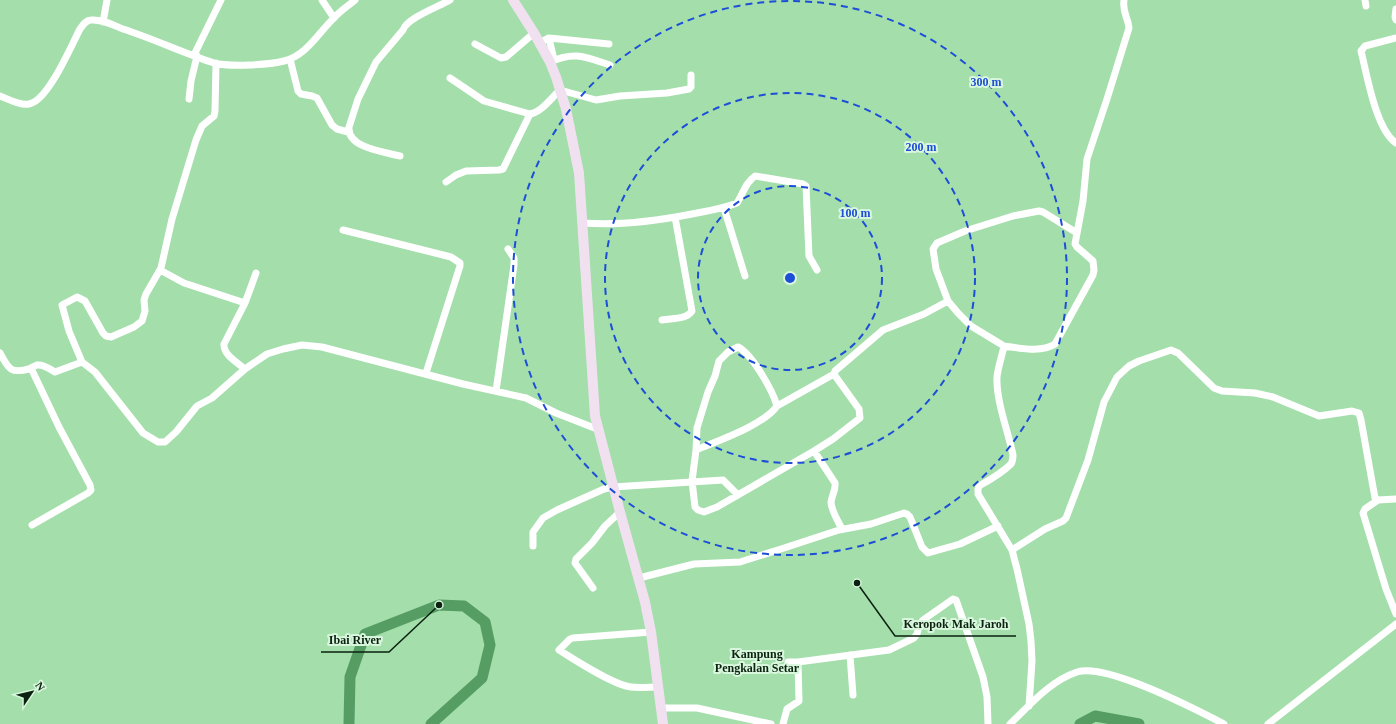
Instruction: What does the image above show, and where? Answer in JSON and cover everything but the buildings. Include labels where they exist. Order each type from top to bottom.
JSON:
[{"type":"main road","points":[[513,0],[539,43],[552,61],[566,109],[579,173],[594,410],[597,429],[639,578],[651,632],[663,724]]},
{"type":"street","points":[[103,22],[107,0]]},
{"type":"street","points":[[189,100],[195,56],[221,0]]},
{"type":"street","points":[[322,0],[334,18]]},
{"type":"street","points":[[0,96],[23,104],[29,105],[35,102],[42,96],[51,83],[80,29],[85,22],[90,19],[103,22],[216,63],[232,65],[272,63],[290,59],[305,50],[334,18],[355,0]]},
{"type":"street","points":[[348,132],[358,99],[378,58],[403,30],[405,25],[414,18],[450,0]]},
{"type":"street","points":[[1077,233],[1039,211],[1013,216],[965,231],[936,243],[933,249],[936,269],[948,301],[971,326],[1004,346],[1030,349],[1048,348],[1055,344],[1060,337],[1091,280],[1094,270],[1093,261],[1076,247],[1075,244],[1077,233],[1082,201],[1087,159],[1128,32],[1129,23],[1123,7],[1124,0]]},
{"type":"street","points":[[1396,9],[1396,20]]},
{"type":"street","points":[[475,44],[501,58],[506,57],[534,33]]},
{"type":"street","points":[[539,43],[549,38],[609,44]]},
{"type":"street","points":[[549,38],[552,61],[570,55],[586,57],[610,65]]},
{"type":"street","points":[[1396,38],[1365,46],[1361,51],[1380,120],[1387,134],[1396,143]]},
{"type":"street","points":[[290,59],[298,91],[301,94],[317,98],[332,125],[337,129],[348,132],[359,145],[400,156]]},
{"type":"street","points":[[216,63],[214,116],[202,126],[196,140],[172,219],[160,270],[144,300],[145,311],[142,321],[134,327],[111,337],[102,333],[85,301],[77,298],[62,305],[69,331],[82,362],[95,372],[143,433],[158,442],[165,442],[176,432],[197,406],[212,398],[245,369],[267,354],[302,345],[309,345],[526,398],[556,413],[597,429]]},
{"type":"street","points":[[450,78],[484,101],[534,114],[560,90],[596,100],[620,96],[671,92],[689,89],[691,87],[691,75]]},
{"type":"street","points":[[446,182],[456,175],[466,171],[503,169],[530,114]]},
{"type":"street","points":[[583,223],[613,224],[675,217],[724,208],[737,203],[746,184],[754,176],[803,184],[806,186],[809,256],[817,270]]},
{"type":"street","points":[[724,208],[745,276]]},
{"type":"street","points":[[662,320],[684,317],[689,315],[692,311],[675,217]]},
{"type":"street","points":[[343,230],[451,257],[460,263],[426,373]]},
{"type":"street","points":[[496,391],[514,265],[514,258],[508,249]]},
{"type":"street","points":[[160,270],[184,283],[245,303]]},
{"type":"street","points":[[245,369],[226,352],[224,344],[245,303],[256,273]]},
{"type":"street","points":[[696,450],[749,428],[774,411],[777,406],[834,374],[840,366],[883,330],[924,314],[948,301]]},
{"type":"street","points":[[1004,346],[997,377],[1001,407],[1013,459],[1007,467],[979,486],[978,494],[1012,550],[1029,624],[1031,641],[1032,661],[1029,706]]},
{"type":"street","points":[[777,406],[764,379],[743,350],[738,347],[728,352],[720,361],[708,392],[697,428],[692,481],[695,507],[698,510],[704,512],[711,510],[738,495],[833,439],[860,418],[859,409],[834,374]]},
{"type":"street","points":[[1012,550],[1045,529],[1063,521],[1066,518],[1088,460],[1104,402],[1117,377],[1129,366],[1171,350],[1178,353],[1214,388],[1220,390],[1255,393],[1273,397],[1319,416],[1352,411],[1359,413],[1373,493],[1378,500]]},
{"type":"street","points":[[0,353],[8,368],[13,371],[21,371],[36,365],[43,365],[55,372],[82,362]]},
{"type":"street","points":[[31,368],[59,427],[90,485],[91,490],[88,494],[32,525]]},
{"type":"street","points":[[814,450],[835,483],[836,487],[831,501],[832,507],[842,529]]},
{"type":"street","points":[[533,546],[533,532],[540,522],[549,514],[593,493],[613,486],[723,480],[738,495]]},
{"type":"street","points":[[1395,612],[1386,589],[1363,513],[1378,500],[1396,500]]},
{"type":"street","points":[[593,588],[575,563],[576,559],[592,543],[605,526],[620,512]]},
{"type":"street","points":[[639,578],[702,563],[740,562],[842,529],[871,524],[904,513],[910,517],[922,547],[930,554],[960,544],[998,526]]},
{"type":"street","points":[[788,662],[889,650],[911,640],[917,634],[919,626],[923,620],[953,598],[956,600],[984,678],[987,697],[988,724]]},
{"type":"street","points":[[1268,724],[1396,624]]},
{"type":"street","points":[[651,632],[573,638],[570,639],[560,650],[599,673],[624,685],[630,687],[658,687]]},
{"type":"street","points":[[850,655],[853,695]]},
{"type":"street","points":[[783,724],[787,710],[799,701],[798,662]]},
{"type":"street","points":[[1010,724],[1053,684],[1070,675],[1086,671],[1102,673],[1153,690],[1224,724]]},
{"type":"street","points":[[660,708],[696,708],[771,724]]},
{"type":"waterway","points":[[349,724],[350,677],[365,634],[439,605],[464,606],[485,622],[490,645],[482,678],[431,724]]},
{"type":"waterway","points":[[1080,724],[1095,716],[1139,724]]},
{"type":"place","name":"Keropok Mak Jaroh","points":[[857,583]]},
{"type":"place","name":"Ibai River","points":[[439,605]]},
{"type":"district","name":"Kampung Pengkalan Setar","points":[[757,661]]}]
